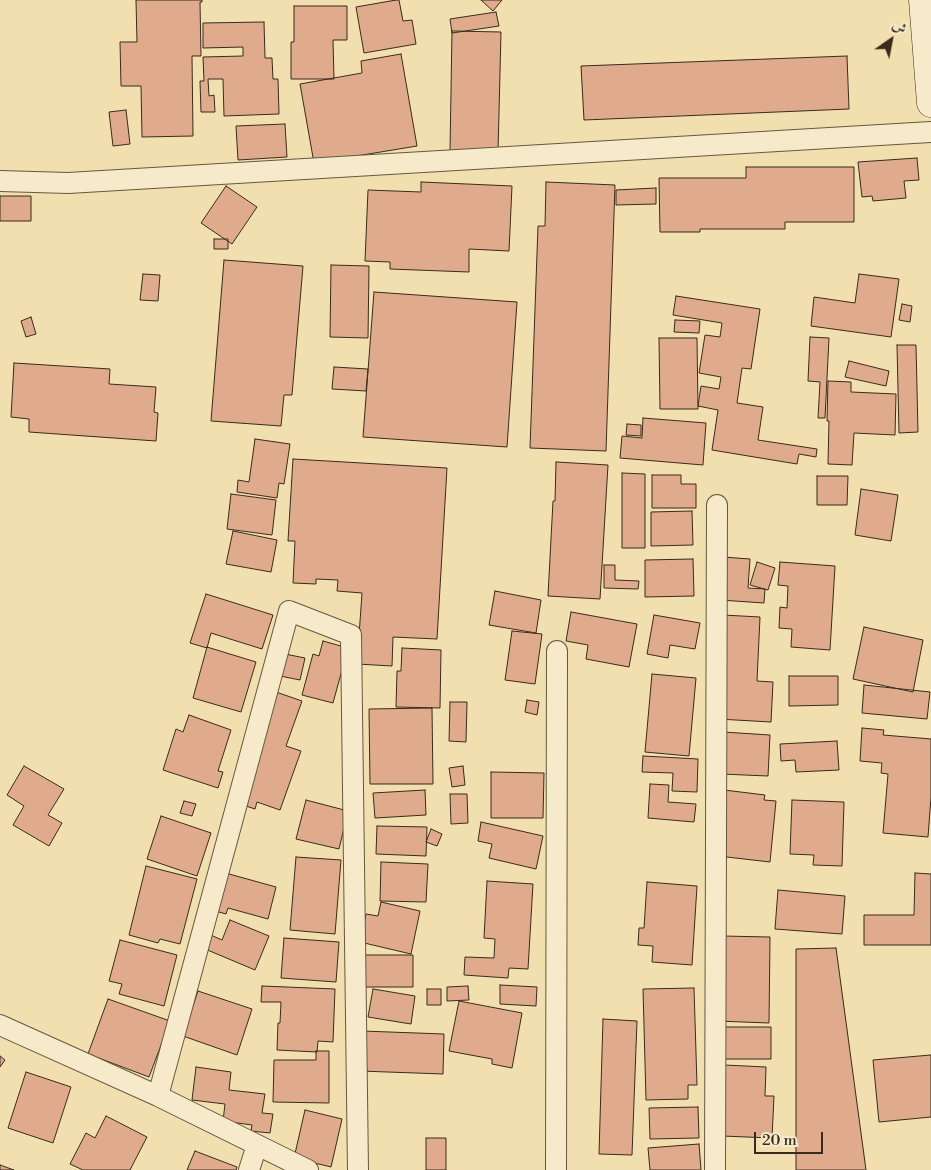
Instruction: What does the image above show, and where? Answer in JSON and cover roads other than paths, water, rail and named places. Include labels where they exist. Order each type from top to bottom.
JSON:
[{"type":"main road","points":[[923,0],[928,27],[931,103]]},
{"type":"street","points":[[0,181],[68,184],[931,132]]},
{"type":"street","points":[[714,1170],[717,505]]},
{"type":"street","points":[[158,1096],[290,611],[350,635],[358,1170]]},
{"type":"street","points":[[556,1170],[557,651]]},
{"type":"street","points":[[0,1025],[158,1096],[308,1170]]},
{"type":"street","points":[[249,1170],[257,1145]]}]
